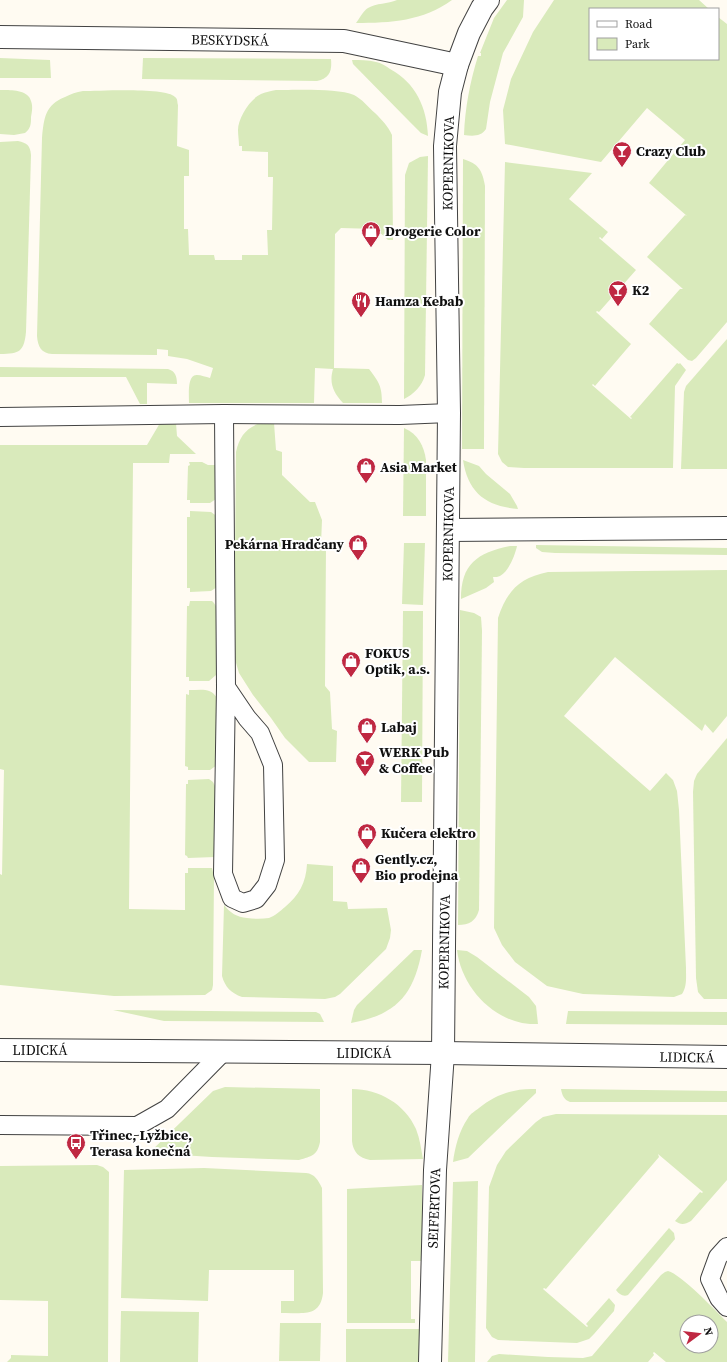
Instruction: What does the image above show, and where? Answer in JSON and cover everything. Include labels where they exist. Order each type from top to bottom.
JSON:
[{"type":"street","name":"KOPERNIKOVA","points":[[443,1053],[449,413],[445,146],[450,92],[457,65],[469,33],[482,8],[488,0]]},
{"type":"street","name":"BESKYDSKÁ","points":[[0,37],[344,41],[457,65]]},
{"type":"street","points":[[448,530],[727,528]]},
{"type":"street","name":"LIDICKÁ","points":[[0,1050],[443,1053],[727,1057]]},
{"type":"street","name":"SEIFERTOVA","points":[[430,1362],[435,1170],[443,1053]]},
{"type":"lane","points":[[0,417],[224,414],[400,415],[449,413]]},
{"type":"lane","points":[[224,414],[226,687],[223,874],[232,898],[243,903],[256,899],[266,885],[275,860],[273,765],[260,733],[247,718],[226,687]]},
{"type":"lane","points":[[0,1125],[137,1126],[167,1110],[223,1052]]},
{"type":"lane","points":[[727,1247],[718,1257],[710,1279],[718,1298],[727,1307]]},
{"type":"green space","points":[[397,0],[452,0],[441,7],[418,17],[394,21],[356,23],[366,9],[375,5]]},
{"type":"green space","points":[[507,0],[524,0],[523,17],[503,53],[490,102],[486,129],[479,135],[464,135],[468,95],[478,56],[481,56],[480,53],[494,18]]},
{"type":"green space","points":[[554,0],[699,0],[708,8],[589,8],[589,60],[719,60],[719,18],[727,24],[727,322],[692,361],[688,360],[649,324],[680,289],[683,289],[647,257],[685,215],[687,216],[649,183],[685,140],[647,108],[601,162],[505,144],[503,110],[511,79],[533,32]]},
{"type":"green space","points":[[0,58],[50,60],[51,78],[0,78]]},
{"type":"green space","points":[[143,58],[331,59],[331,63],[327,76],[317,81],[142,79]]},
{"type":"green space","points":[[352,60],[367,60],[380,63],[407,81],[418,97],[422,106],[428,136],[421,133],[408,120],[353,64]]},
{"type":"green space","points":[[0,90],[18,91],[29,97],[32,103],[31,124],[30,128],[25,133],[14,135],[0,134]]},
{"type":"green space","points":[[276,90],[327,90],[354,95],[380,118],[392,135],[393,240],[388,240],[376,229],[341,228],[335,234],[334,368],[369,369],[379,384],[382,403],[343,403],[333,387],[331,379],[333,369],[315,368],[314,403],[189,403],[189,386],[192,378],[197,375],[210,378],[213,368],[187,359],[168,356],[168,350],[157,349],[157,355],[52,354],[43,351],[39,346],[37,336],[42,138],[45,118],[49,108],[58,100],[83,91],[147,91],[160,92],[175,97],[178,105],[177,146],[189,150],[189,176],[184,176],[184,229],[188,229],[189,255],[214,255],[215,260],[242,260],[242,255],[268,255],[267,230],[272,230],[273,177],[268,177],[268,152],[242,151],[242,146],[239,146],[238,130],[240,120],[245,109],[257,96]]},
{"type":"green space","points":[[18,141],[28,145],[31,155],[26,332],[24,343],[20,350],[12,353],[0,354],[0,142]]},
{"type":"green space","points":[[428,156],[425,375],[422,383],[417,389],[404,399],[405,175],[409,163],[420,157]]},
{"type":"green space","points":[[463,159],[473,163],[479,168],[483,176],[485,186],[484,449],[462,449]]},
{"type":"green space","points":[[505,162],[592,173],[569,199],[608,232],[602,239],[600,237],[599,238],[636,270],[599,312],[596,312],[631,344],[595,386],[593,384],[592,385],[631,419],[632,418],[630,417],[677,363],[680,363],[686,370],[675,386],[673,468],[524,468],[508,467],[502,462],[498,454]]},
{"type":"green space","points":[[727,339],[727,469],[681,469],[684,392],[686,386]]},
{"type":"green space","points":[[0,367],[168,369],[175,374],[177,384],[147,383],[147,404],[140,404],[126,377],[0,377]]},
{"type":"green space","points":[[160,423],[176,423],[177,436],[196,454],[170,454],[169,463],[133,463],[129,909],[185,910],[185,873],[188,873],[188,868],[212,868],[214,876],[212,990],[205,995],[114,996],[0,985],[0,874],[2,875],[4,770],[0,769],[0,445],[147,445]]},
{"type":"green space","points":[[260,423],[274,423],[276,450],[282,452],[282,475],[310,502],[315,502],[322,520],[321,544],[326,546],[325,686],[330,692],[332,729],[337,731],[336,762],[309,762],[285,738],[253,695],[239,673],[234,656],[236,452],[241,438],[247,430]]},
{"type":"green space","points":[[404,428],[417,437],[422,445],[425,455],[426,516],[403,516]]},
{"type":"green space","points":[[463,460],[479,466],[486,474],[510,494],[518,509],[497,505],[480,496],[469,481]]},
{"type":"green space","points":[[189,462],[202,462],[208,465],[217,465],[216,499],[210,503],[190,503],[190,500],[187,500]]},
{"type":"green space","points":[[190,511],[211,512],[218,517],[217,587],[211,591],[190,592],[190,588],[187,588],[187,517],[190,517]]},
{"type":"green space","points":[[404,543],[425,543],[423,605],[402,604]]},
{"type":"green space","points":[[536,545],[727,548],[727,555],[555,553],[542,552],[536,548]]},
{"type":"green space","points":[[510,546],[517,546],[509,567],[503,574],[493,577],[494,582],[486,588],[461,599],[464,577],[473,562],[488,552]]},
{"type":"green space","points":[[727,570],[727,716],[713,733],[705,724],[702,731],[615,657],[564,716],[650,791],[666,773],[673,780],[677,791],[679,810],[686,968],[686,982],[684,991],[682,994],[674,997],[583,994],[547,986],[515,962],[502,945],[494,928],[498,618],[510,593],[516,587],[529,578],[548,572]]},
{"type":"green space","points":[[190,601],[212,601],[217,608],[216,675],[209,681],[189,681],[189,677],[186,677],[187,606],[189,606]]},
{"type":"green space","points":[[460,610],[474,613],[481,617],[482,631],[479,910],[472,922],[458,925]]},
{"type":"green space","points":[[403,611],[423,611],[422,802],[401,802]]},
{"type":"green space","points":[[189,690],[212,692],[217,698],[217,765],[210,770],[188,770],[188,767],[185,766],[186,694],[189,695]]},
{"type":"green space","points":[[727,738],[727,999],[704,999],[698,992],[696,978],[693,792],[694,781],[697,774]]},
{"type":"green space","points":[[209,779],[213,782],[216,788],[215,857],[188,858],[185,855],[186,784],[188,784],[188,780]]},
{"type":"green space","points":[[307,864],[333,866],[333,901],[347,902],[348,909],[387,908],[391,930],[386,949],[340,994],[335,997],[325,999],[242,997],[235,994],[229,989],[222,976],[224,905],[231,912],[240,917],[258,919],[269,918],[285,907],[298,893],[305,877]]},
{"type":"green space","points":[[414,950],[422,950],[414,979],[408,991],[391,1008],[380,1015],[351,1023],[354,1010],[357,1005]]},
{"type":"green space","points":[[457,950],[467,951],[477,957],[529,997],[536,1006],[538,1024],[524,1023],[510,1019],[498,1013],[478,997],[464,975]]},
{"type":"green space","points":[[113,1010],[316,1012],[320,1014],[324,1022],[164,1021]]},
{"type":"green space","points":[[568,1011],[727,1012],[727,1025],[566,1024]]},
{"type":"green space","points":[[225,1087],[320,1089],[320,1142],[315,1153],[299,1160],[149,1153],[213,1091]]},
{"type":"green space","points":[[352,1089],[381,1095],[398,1105],[411,1120],[416,1129],[423,1159],[370,1160],[357,1154],[352,1141]]},
{"type":"green space","points":[[536,1089],[536,1093],[468,1158],[453,1162],[456,1145],[460,1134],[471,1114],[485,1103],[506,1093]]},
{"type":"green space","points":[[561,1089],[727,1091],[727,1102],[570,1102],[566,1100]]},
{"type":"green space","points":[[556,1114],[727,1115],[727,1180],[691,1221],[684,1224],[679,1223],[675,1221],[700,1192],[703,1192],[658,1154],[659,1157],[546,1289],[543,1289],[587,1327],[588,1326],[586,1324],[609,1298],[615,1305],[614,1311],[589,1339],[577,1343],[498,1340],[492,1337],[486,1328],[489,1187],[497,1165],[506,1151],[536,1122],[543,1117]]},
{"type":"green space","points":[[97,1165],[103,1167],[109,1172],[108,1362],[7,1362],[11,1358],[11,1355],[48,1356],[48,1301],[0,1300],[0,1166]]},
{"type":"green space","points":[[204,1168],[306,1173],[314,1176],[318,1180],[322,1188],[323,1293],[318,1307],[314,1310],[302,1313],[281,1313],[281,1301],[294,1301],[294,1270],[209,1270],[208,1301],[121,1298],[124,1170]]},
{"type":"green space","points":[[478,1181],[475,1362],[448,1362],[453,1182]]},
{"type":"green space","points":[[422,1185],[422,1261],[411,1261],[411,1319],[415,1319],[415,1323],[347,1323],[347,1189]]},
{"type":"green space","points":[[669,1228],[674,1233],[675,1239],[628,1295],[624,1296],[620,1294],[616,1290]]},
{"type":"green space","points":[[668,1271],[674,1274],[719,1314],[679,1314],[679,1354],[719,1354],[719,1314],[727,1322],[727,1362],[666,1362],[654,1352],[654,1355],[648,1362],[487,1362],[492,1356],[499,1354],[583,1358],[592,1356],[661,1275]]},
{"type":"green space","points":[[121,1311],[199,1312],[198,1362],[120,1362]]},
{"type":"green space","points":[[280,1323],[321,1323],[320,1361],[279,1361]]},
{"type":"green space","points":[[346,1329],[421,1329],[421,1362],[346,1362]]},
{"type":"place","name":"Crazy Club","points":[[622,168]]},
{"type":"place","name":"Drogerie Color","points":[[371,248]]},
{"type":"place","name":"K2","points":[[618,307]]},
{"type":"place","name":"Hamza Kebab","points":[[361,318]]},
{"type":"place","name":"Asia Market","points":[[366,484]]},
{"type":"place","name":"Pekárna Hradčany","points":[[358,561]]},
{"type":"place","name":"FOKUS Optik, a.s.","points":[[351,678]]},
{"type":"place","name":"Labaj","points":[[367,744]]},
{"type":"place","name":"WERK Pub & Coffee","points":[[365,777]]},
{"type":"place","name":"Kučera elektro","points":[[367,850]]},
{"type":"place","name":"Gently.cz, Bio prodejna","points":[[361,884]]},
{"type":"place","name":"Třinec, Lyžbice, Terasa konečná","points":[[76,1160]]}]
